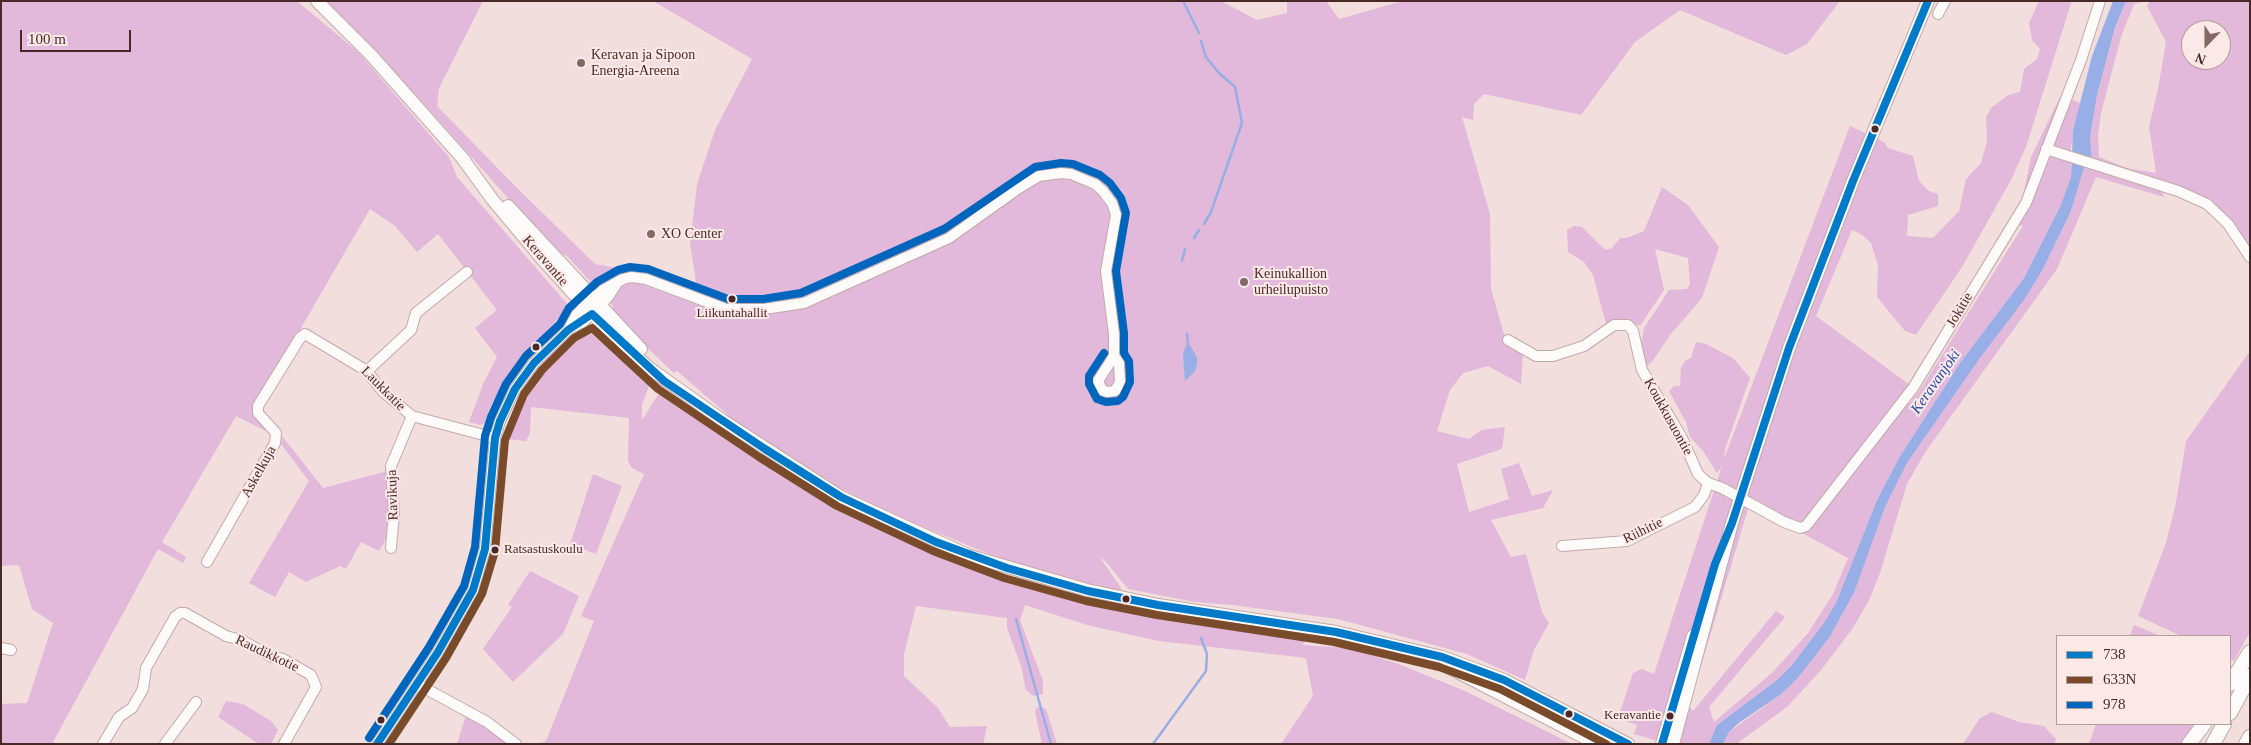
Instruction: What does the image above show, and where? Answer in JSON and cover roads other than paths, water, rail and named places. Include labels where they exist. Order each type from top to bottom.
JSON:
[{"type":"highway","points":[[2231,682],[2250,652]]},
{"type":"highway","points":[[2231,711],[2250,676]]},
{"type":"highway","points":[[2188,744],[2203,725]]},
{"type":"highway","points":[[2213,744],[2223,725]]},
{"type":"highway","points":[[2246,744],[2250,737]]},
{"type":"main road","name":"Keravantie","points":[[317,1],[378,62],[460,155],[492,199],[543,260],[687,395],[765,449],[841,497],[970,556],[1088,591],[1158,605],[1287,623],[1381,642],[1442,657],[1504,680],[1628,744]]},
{"type":"main road","points":[[1673,744],[1739,498],[1789,348],[1853,181],[1928,1]]},
{"type":"main road","points":[[1662,744],[1712,573],[1732,523]]},
{"type":"main road","name":"Keravantie","points":[[1417,651],[1597,744]]},
{"type":"street","points":[[1938,14],[1945,1]]},
{"type":"street","name":"Jokitie","points":[[1739,498],[1784,522],[1800,528],[1806,526],[1914,388],[2026,203],[2081,60],[2100,1]]},
{"type":"street","points":[[2046,149],[2178,191],[2207,204],[2228,224],[2250,257]]},
{"type":"street","points":[[377,744],[464,608],[480,570],[485,549],[495,438],[500,421],[515,389],[534,363],[568,330],[576,316],[592,306],[617,283],[631,277],[638,277],[726,309],[764,309],[804,303],[949,238],[1039,176],[1061,173],[1071,174],[1099,187],[1109,198],[1116,215],[1106,271],[1114,334],[1114,356]]},
{"type":"street","points":[[367,371],[411,330],[416,313],[467,272]]},
{"type":"street","name":"Koukkusuontie","points":[[1508,340],[1536,356],[1553,356],[1584,346],[1614,325],[1628,325],[1633,331],[1642,370],[1682,438],[1698,474],[1708,483],[1722,488],[1739,498]]},
{"type":"street","name":"Laukkatie","points":[[305,334],[367,371],[382,391],[412,416],[495,438]]},
{"type":"street","name":"Askelkuja","points":[[207,562],[275,443],[276,433],[258,413],[258,406],[300,338],[305,334]]},
{"type":"street","name":"Ravikuja","points":[[391,548],[394,514],[391,466],[412,416]]},
{"type":"street","name":"Riihitie","points":[[1562,546],[1627,541],[1695,506],[1704,494],[1708,483]]},
{"type":"street","name":"Raudikkotie","points":[[104,744],[119,717],[132,708],[143,689],[146,668],[180,613],[185,613],[226,636],[241,640],[272,657],[283,659],[311,676],[316,687],[284,744]]},
{"type":"street","points":[[416,684],[487,722],[516,744]]},
{"type":"street","points":[[165,744],[196,702]]},
{"type":"water","points":[[2113,1],[2126,1],[2115,28],[2097,95],[2090,138],[2092,158],[2084,168],[2071,211],[2043,269],[2024,300],[1980,358],[1907,463],[1885,507],[1854,593],[1829,638],[1797,679],[1780,695],[1740,722],[1729,732],[1723,744],[1709,744],[1717,725],[1777,680],[1792,665],[1824,623],[1836,603],[1877,500],[1899,458],[1960,363],[2024,278],[2060,207],[2071,177],[2073,131],[2092,56]]},
{"type":"water","points":[[1190,345],[1197,358],[1197,364],[1195,371],[1185,381],[1183,354],[1186,346]]},
{"type":"waterway","points":[[1183,1],[1199,33]]},
{"type":"waterway","points":[[1201,41],[1206,57],[1219,73],[1235,87],[1242,123],[1211,212],[1204,224]]},
{"type":"waterway","points":[[1194,238],[1199,230]]},
{"type":"waterway","points":[[1182,261],[1185,249]]},
{"type":"waterway","points":[[1187,334],[1188,345]]},
{"type":"waterway","points":[[1016,619],[1051,744]]},
{"type":"waterway","points":[[1153,744],[1206,671],[1207,654],[1201,638]]},
{"type":"place","name":"Keravan ja Sipoon Energia-Areena","points":[[581,63]]},
{"type":"place","name":"XO Center","points":[[651,234]]},
{"type":"place","name":"Keinukallion urheilupuisto","points":[[1244,282]]},
{"type":"place","name":"Liikuntahallit","points":[[732,299]]},
{"type":"place","name":"Ratsastuskoulu","points":[[495,550]]},
{"type":"place","name":"Keravantie","points":[[1670,716]]},
{"type":"water label","name":"Keravanjoki","points":[[1936,382]]}]
